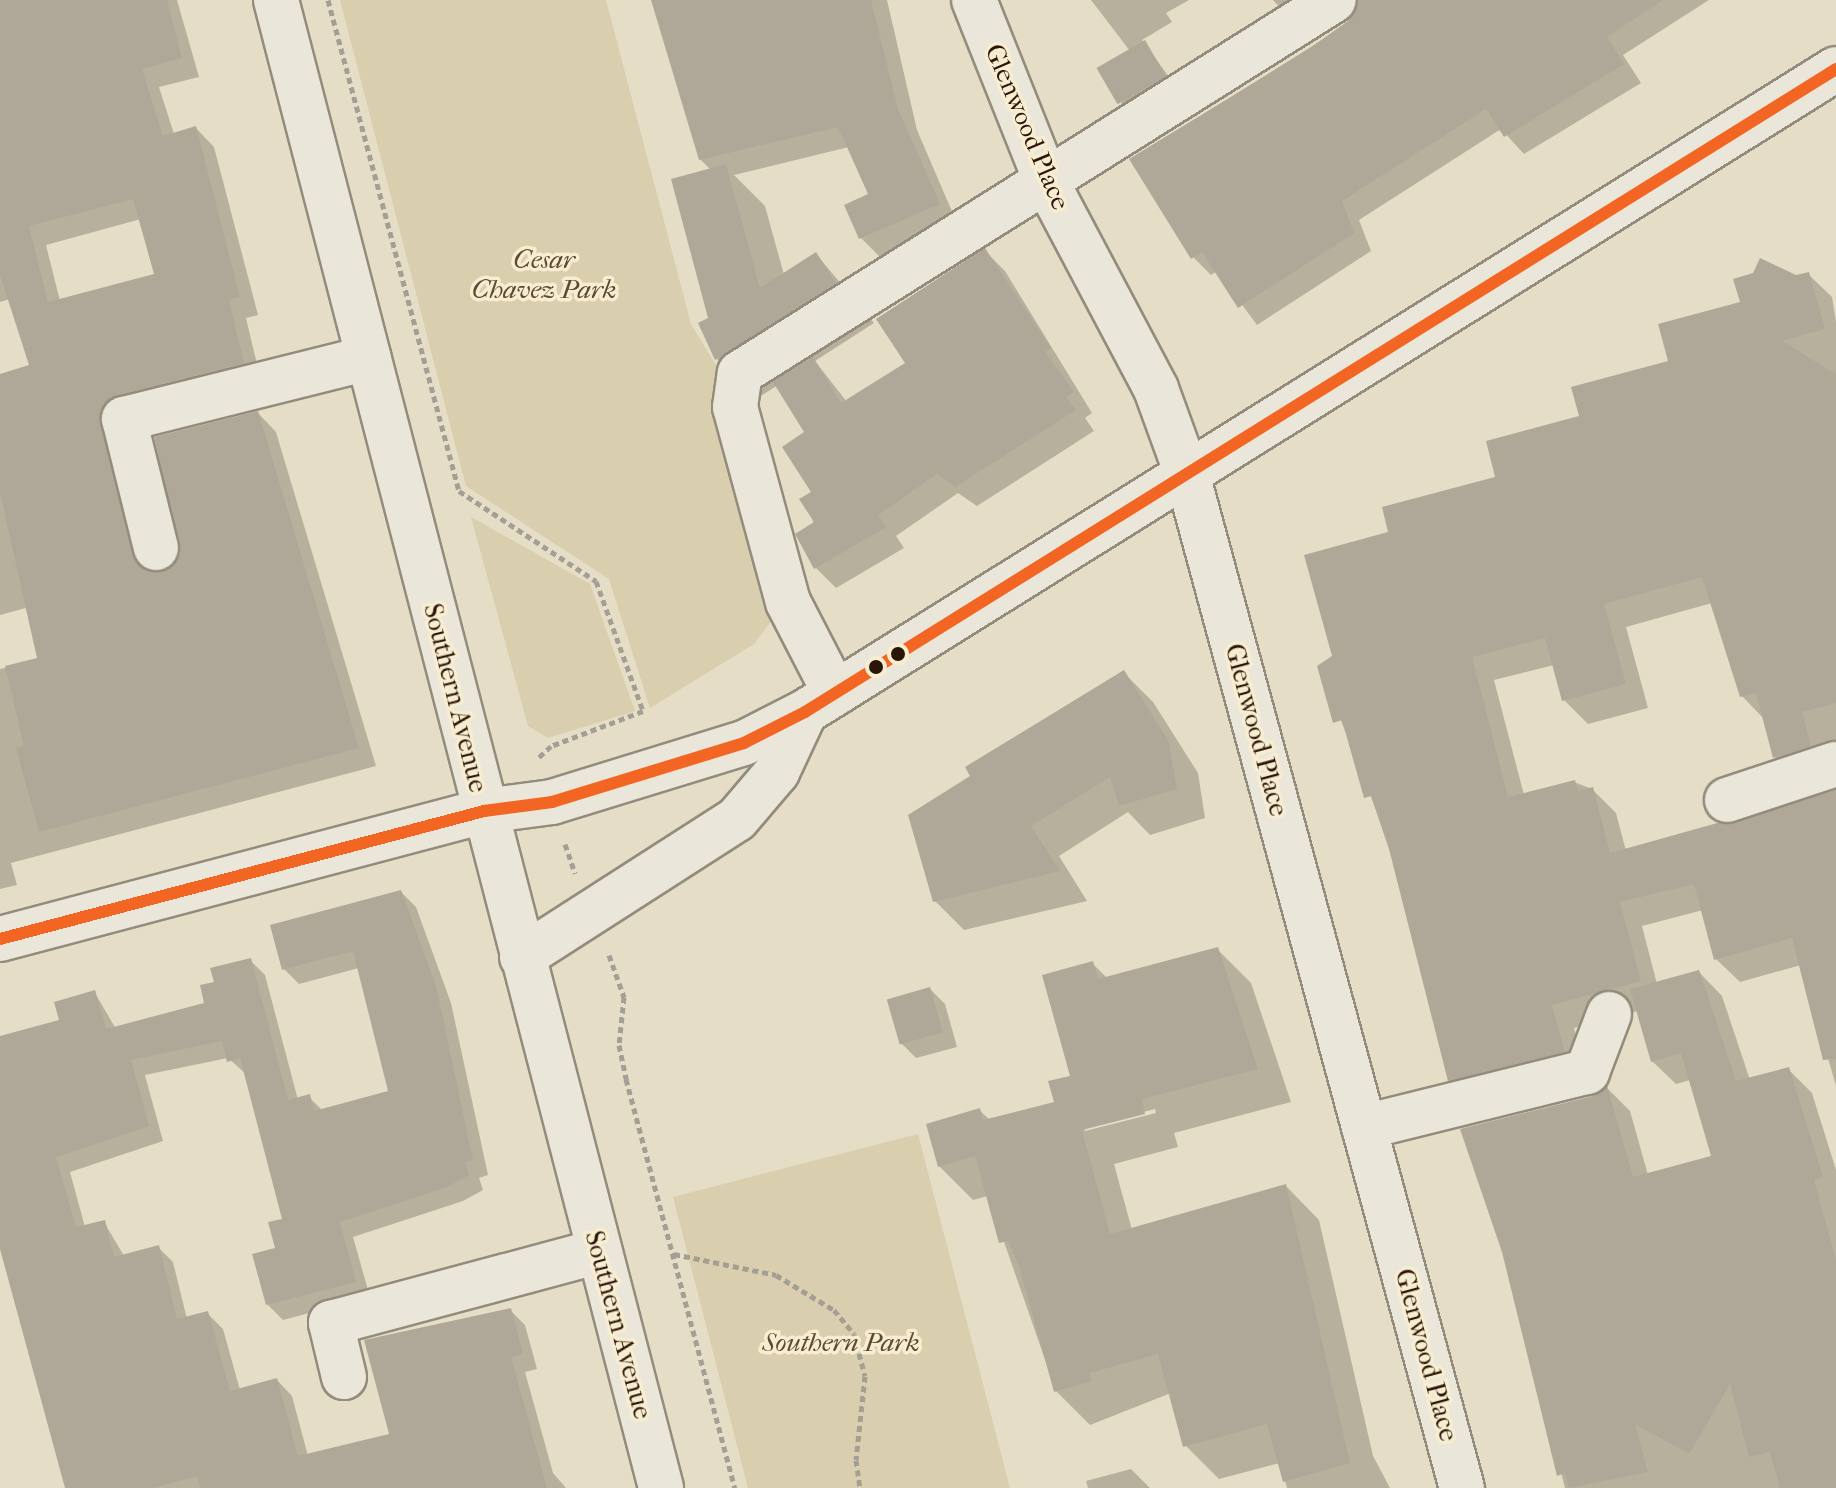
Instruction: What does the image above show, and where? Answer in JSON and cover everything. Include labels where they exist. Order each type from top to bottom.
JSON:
[{"type":"street","name":"Southern Avenue","points":[[276,0],[661,1488]]},
{"type":"street","name":"Glenwood Place","points":[[974,0],[1046,181],[1156,389],[1187,474],[1462,1488]]},
{"type":"street","points":[[522,957],[737,819],[777,772],[820,702],[788,602],[733,388],[740,373],[1334,0]]},
{"type":"street","points":[[0,939],[484,811],[552,802],[676,769],[820,702],[1836,69]]},
{"type":"street","points":[[156,548],[124,419],[368,358]]},
{"type":"street","points":[[1727,800],[1836,764]]},
{"type":"street","points":[[1364,1127],[1587,1072],[1609,1014]]},
{"type":"street","points":[[344,1377],[331,1323],[599,1251]]},
{"type":"path","points":[[328,0],[459,491],[596,581],[643,711],[538,757]]},
{"type":"path","points":[[601,942],[624,997],[619,1045],[735,1488]]},
{"type":"path","points":[[674,1254],[776,1275],[834,1310],[854,1334],[865,1376],[856,1460],[860,1488]]},
{"type":"green space","name":"Cesar Chavez Park","points":[[340,0],[606,0],[691,324],[726,382],[718,421],[771,621],[754,644],[650,708],[609,579],[466,486]]},
{"type":"green space","points":[[471,517],[590,584],[635,711],[548,738],[528,726]]},
{"type":"green space","name":"Southern Park","points":[[918,1134],[1010,1488],[748,1488],[673,1197]]},
{"type":"building","points":[[0,0],[167,0],[182,58],[142,69],[163,136],[196,126],[240,297],[229,300],[244,363],[118,395],[100,411],[132,554],[139,566],[161,572],[180,554],[154,437],[258,411],[359,748],[39,832],[16,748],[24,746],[5,666],[37,658],[0,493],[0,374],[29,365],[0,275]],"holes":[[[133,199],[154,274],[48,302],[29,226]]]},
{"type":"building","points":[[651,0],[871,0],[898,109],[940,204],[859,239],[844,205],[868,194],[838,127],[699,160]]},
{"type":"building","points":[[1359,0],[1663,0],[1607,37],[1624,64],[1504,137],[1486,109],[1342,201],[1354,233],[1238,308],[1202,252],[1191,259],[1129,159],[1303,53],[1348,21]]},
{"type":"building","points":[[1145,40],[1166,76],[1118,104],[1097,68]]},
{"type":"building","points":[[726,164],[760,288],[816,252],[836,283],[715,360],[698,323],[708,318],[671,179]]},
{"type":"building","points":[[985,248],[1051,348],[1045,352],[1074,392],[1066,397],[1076,410],[955,487],[937,474],[878,515],[886,527],[814,569],[795,534],[814,522],[799,499],[811,492],[782,447],[804,432],[773,382],[813,357],[841,403],[905,363],[876,319]]},
{"type":"building","points":[[1760,258],[1796,275],[1809,272],[1825,329],[1782,341],[1836,374],[1836,703],[1802,712],[1811,746],[1773,758],[1756,693],[1740,697],[1702,577],[1604,604],[1626,684],[1562,701],[1545,638],[1472,657],[1508,797],[1575,780],[1578,791],[1593,787],[1610,853],[1836,790],[1836,1059],[1823,1060],[1792,938],[1714,960],[1694,884],[1620,902],[1641,981],[1552,1005],[1565,1052],[1448,1081],[1389,849],[1371,796],[1364,798],[1342,720],[1333,723],[1317,666],[1332,656],[1304,555],[1388,532],[1382,507],[1495,477],[1486,441],[1579,416],[1571,387],[1668,361],[1658,324],[1740,302],[1733,279],[1753,273]]},
{"type":"building","points":[[1124,670],[1169,742],[1177,789],[1119,806],[1110,777],[1031,826],[1060,871],[933,902],[908,815],[970,776],[965,767]]},
{"type":"building","points":[[401,890],[436,986],[473,1160],[465,1163],[469,1175],[447,1187],[340,1222],[356,1282],[266,1305],[252,1254],[275,1248],[268,1222],[282,1219],[240,1058],[227,1062],[222,1041],[131,1060],[149,1126],[56,1157],[76,1227],[105,1220],[114,1257],[159,1245],[177,1319],[208,1311],[230,1391],[277,1378],[298,1456],[389,1434],[364,1340],[511,1308],[523,1354],[511,1357],[547,1488],[200,1488],[197,1476],[154,1488],[65,1488],[0,1249],[0,1036],[59,1020],[54,1002],[95,990],[106,1029],[204,1003],[200,985],[214,982],[210,968],[251,958],[288,1100],[310,1094],[314,1111],[388,1091],[353,951],[282,970],[270,925]]},
{"type":"building","points":[[1218,947],[1258,1069],[1142,1099],[1145,1114],[1082,1130],[1110,1234],[1286,1184],[1350,1463],[1283,1482],[1267,1424],[1183,1447],[1158,1354],[1090,1373],[1092,1381],[1054,1392],[1019,1266],[1008,1241],[999,1243],[975,1156],[938,1167],[926,1124],[980,1108],[983,1120],[1054,1102],[1048,1081],[1070,1076],[1042,975],[1093,961],[1098,979]]},
{"type":"building","points":[[1699,970],[1736,1081],[1789,1067],[1823,1177],[1814,1180],[1836,1260],[1836,1488],[1780,1488],[1770,1452],[1749,1457],[1730,1384],[1689,1454],[1635,1424],[1648,1472],[1569,1488],[1565,1473],[1557,1476],[1502,1252],[1460,1129],[1593,1096],[1607,1085],[1633,1177],[1711,1156],[1681,1053],[1651,1062],[1630,989]]},
{"type":"building","points":[[930,987],[943,1032],[900,1045],[887,999]]},
{"type":"transit line","points":[[0,939],[484,811],[552,802],[744,743],[805,712],[1836,69]]}]
